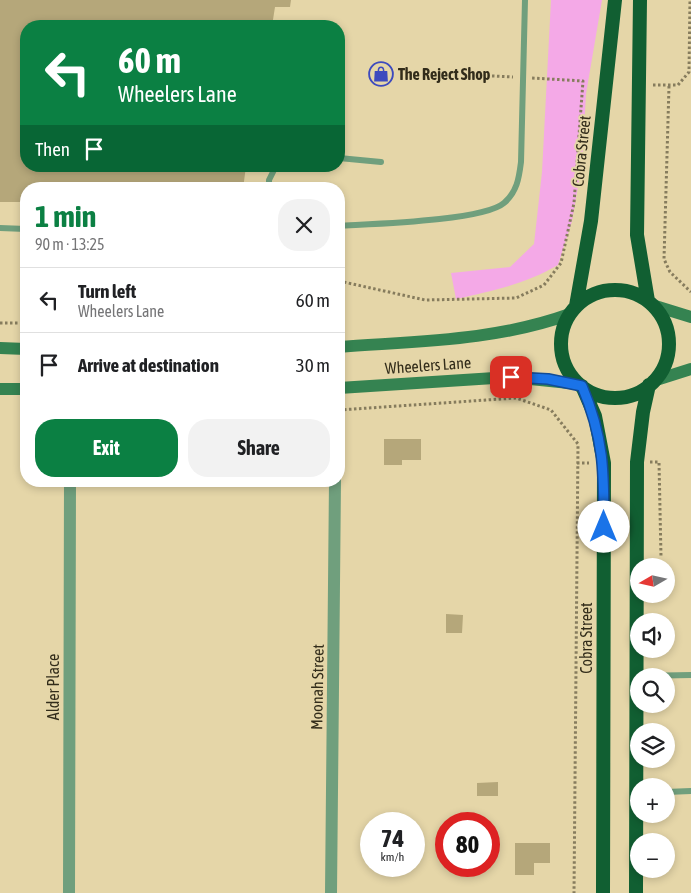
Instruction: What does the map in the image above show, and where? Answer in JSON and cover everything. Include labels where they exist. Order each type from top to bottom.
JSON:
[{"type":"highway","name":"Cobra Street","points":[[573,310],[591,221],[615,0]]},
{"type":"highway","points":[[638,668],[637,462],[643,412],[651,383],[664,363],[668,343],[664,323],[650,303],[637,235],[640,0]]},
{"type":"highway","points":[[650,303],[624,290],[611,290],[586,298],[573,310],[564,325],[561,350],[564,363],[580,385],[594,394],[622,397],[636,393],[651,383]]},
{"type":"highway","name":"Cobra Street","points":[[580,385],[594,416],[604,463],[603,893]]},
{"type":"highway","points":[[638,713],[638,778]]},
{"type":"highway","points":[[636,893],[637,823]]},
{"type":"main road","points":[[650,303],[691,317]]},
{"type":"main road","name":"Wheelers Lane","points":[[345,346],[493,334],[533,326],[573,310]]},
{"type":"main road","points":[[0,348],[20,348]]},
{"type":"main road","points":[[651,383],[691,369]]},
{"type":"main road","name":"Wheelers Lane","points":[[345,388],[511,377],[580,385]]},
{"type":"main road","points":[[0,389],[20,389]]},
{"type":"street","name":"Alder Place","points":[[69,893],[70,487]]},
{"type":"street","name":"Moonah Street","points":[[331,893],[335,487]]},
{"type":"lane","points":[[345,225],[470,215],[502,204],[513,193],[519,178],[520,162],[525,0]]},
{"type":"lane","points":[[345,159],[381,162]]},
{"type":"lane","points":[[0,228],[20,229]]},
{"type":"lane","points":[[675,675],[691,675]]},
{"type":"lane","points":[[675,792],[691,791]]},
{"type":"path","points":[[639,84],[678,85],[689,72],[690,0]]},
{"type":"path","points":[[669,86],[664,259],[670,272],[691,292]]},
{"type":"path","points":[[0,323],[20,323]]},
{"type":"path","points":[[345,410],[516,398],[551,410],[578,444],[574,893]]},
{"type":"path","points":[[637,462],[659,462],[661,557]]},
{"type":"shaded area","points":[[551,0],[602,0],[586,94],[582,164],[572,221],[558,265],[521,282],[456,299],[451,273],[510,267],[534,244],[542,172]]},
{"type":"building","points":[[0,0],[291,0],[290,7],[275,7],[273,20],[20,20],[20,172],[245,172],[244,182],[20,182],[20,202],[0,202]]},
{"type":"building","points":[[384,439],[421,439],[421,460],[402,460],[402,465],[384,465]]},
{"type":"building","points":[[446,614],[463,615],[462,633],[446,633]]},
{"type":"building","points":[[498,782],[498,796],[477,796],[477,783]]},
{"type":"building","points":[[515,843],[550,843],[550,863],[534,863],[534,875],[515,875]]},
{"type":"place","name":"The Reject Shop","points":[[381,74]]},
{"type":"route","points":[[511,377],[548,379],[582,386],[594,416],[604,463],[604,527]]}]
